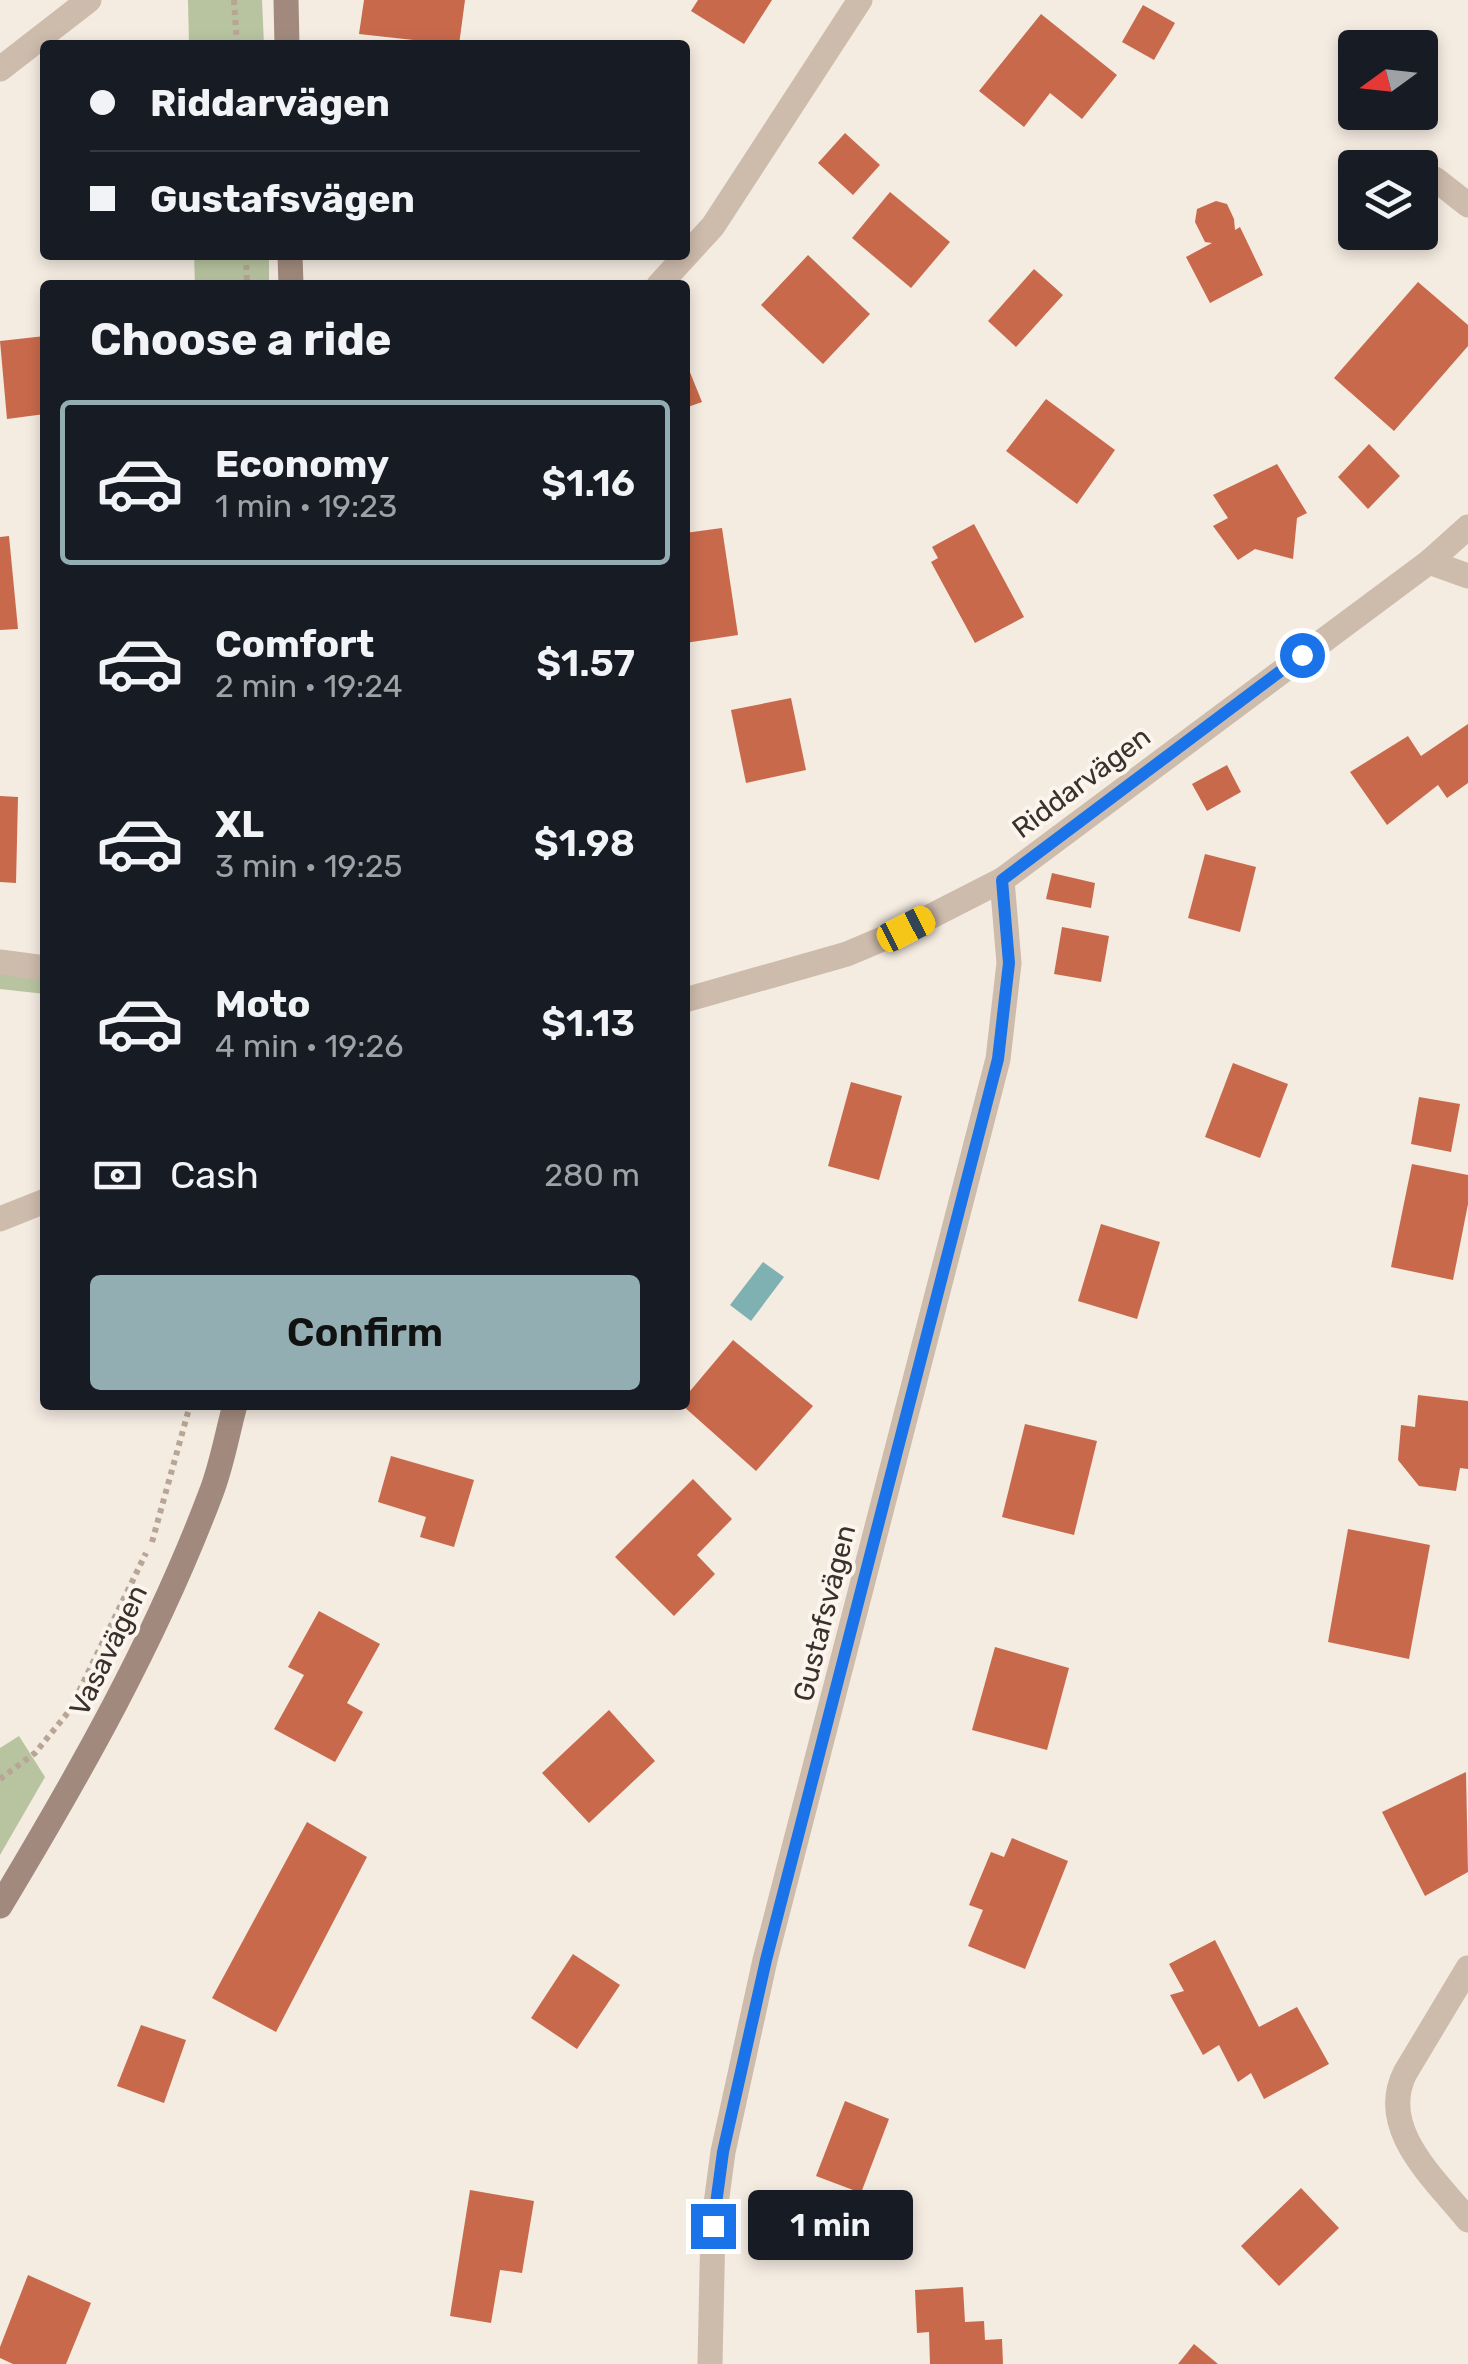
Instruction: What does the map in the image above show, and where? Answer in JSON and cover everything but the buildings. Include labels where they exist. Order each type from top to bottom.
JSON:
[{"type":"street","points":[[0,69],[89,0]]},
{"type":"street","points":[[286,0],[287,40]]},
{"type":"street","points":[[690,251],[713,226],[860,0]]},
{"type":"street","points":[[1438,180],[1468,205]]},
{"type":"street","points":[[664,280],[682,260]]},
{"type":"street","name":"Riddarvägen","points":[[690,999],[848,954],[1002,880],[1429,562],[1468,527]]},
{"type":"street","points":[[1429,562],[1468,576]]},
{"type":"street","name":"Gustafsvägen","points":[[710,2364],[713,2226],[723,2152],[770,1941],[998,1059],[1009,963],[1002,880]]},
{"type":"street","points":[[0,962],[40,967]]},
{"type":"street","points":[[0,1219],[40,1203]]},
{"type":"street","name":"Vasavägen","points":[[0,1906],[57,1812],[158,1621],[213,1490],[234,1410]]},
{"type":"street","points":[[1468,1968],[1404,2073],[1397,2089],[1396,2107],[1411,2150],[1468,2220]]},
{"type":"path","points":[[234,0],[237,40]]},
{"type":"path","points":[[0,1779],[35,1753],[70,1710],[152,1541],[189,1410]]},
{"type":"green space","points":[[188,0],[262,0],[264,40],[189,40]]},
{"type":"green space","points":[[194,260],[269,260],[269,280],[195,280]]},
{"type":"green space","points":[[0,970],[40,975],[40,993],[0,989]]},
{"type":"green space","points":[[19,1736],[45,1777],[0,1855],[0,1748]]},
{"type":"water","points":[[763,1262],[784,1277],[751,1321],[730,1305]]},
{"type":"route","points":[[713,2226],[723,2152],[766,1960],[998,1059],[1009,963],[1002,880],[1302,655]]}]
